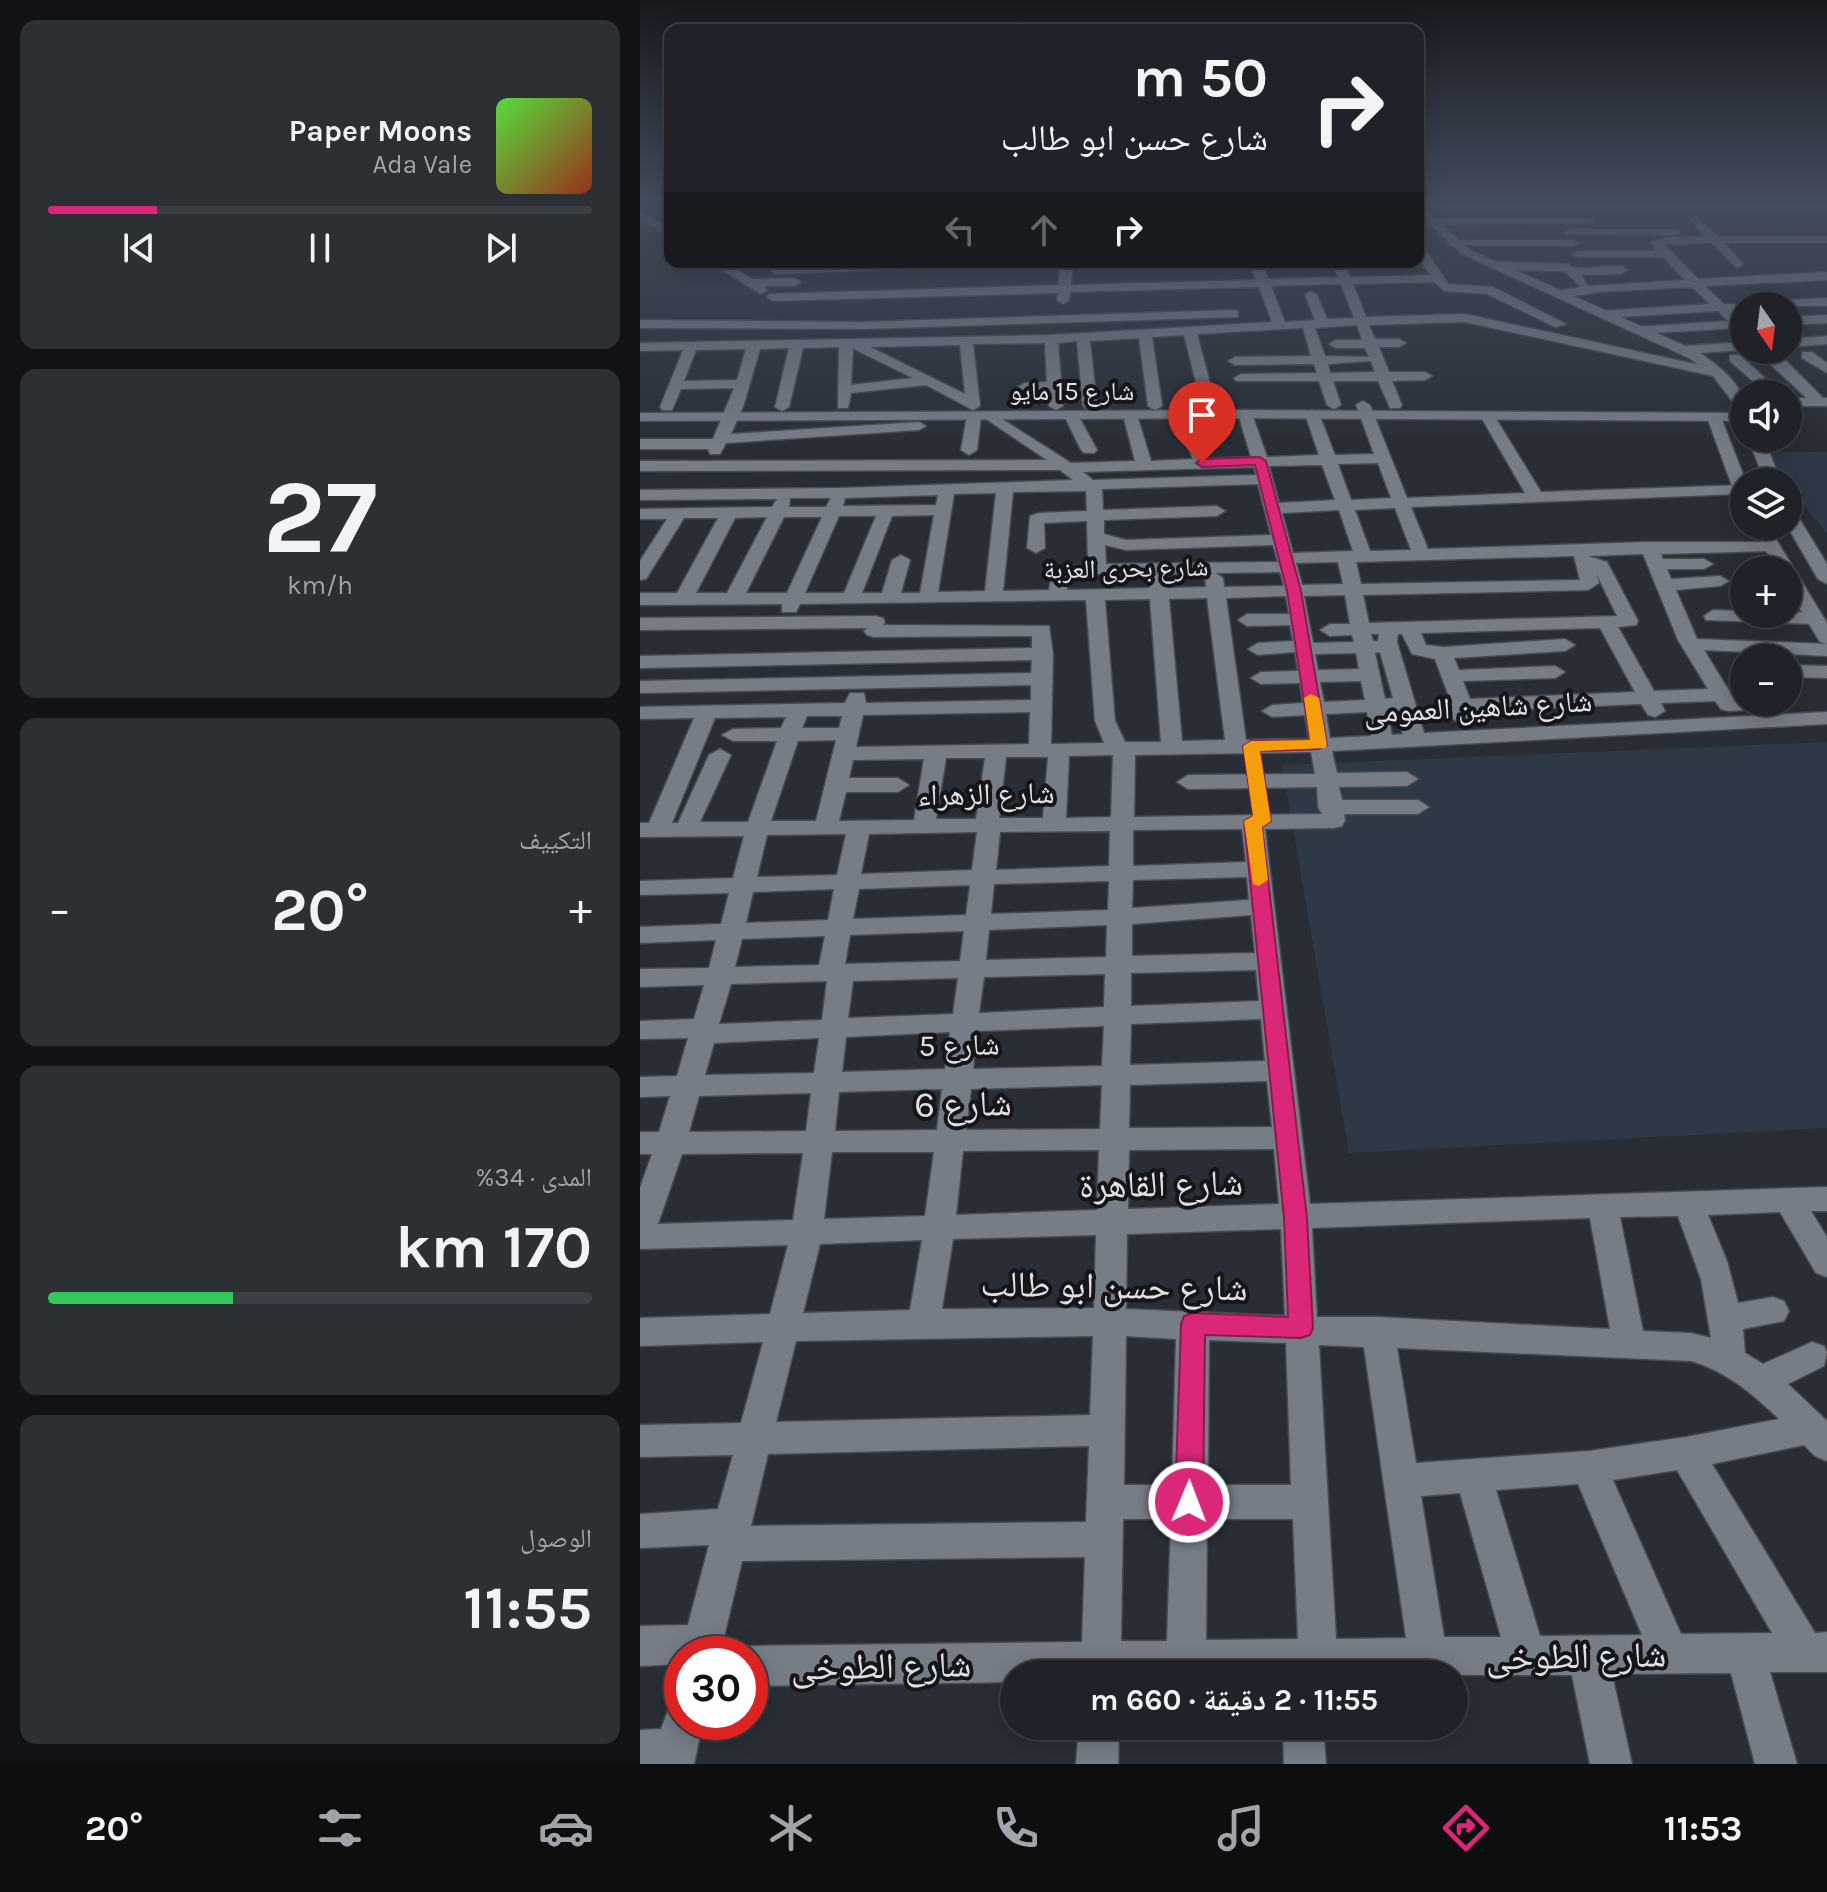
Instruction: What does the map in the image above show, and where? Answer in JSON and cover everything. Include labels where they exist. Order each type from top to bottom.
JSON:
[{"type":"street","points":[[747,281],[851,344],[929,381],[973,408]]},
{"type":"street","points":[[750,283],[803,281]]},
{"type":"street","points":[[969,450],[973,408],[964,322],[971,281]]},
{"type":"street","points":[[1063,303],[1065,281]]},
{"type":"street","points":[[773,297],[1254,281]]},
{"type":"street","points":[[1263,281],[1280,326]]},
{"type":"street","points":[[1344,281],[1370,344],[1385,360],[1384,377],[1395,405]]},
{"type":"street","points":[[1420,281],[1486,289],[1560,324]]},
{"type":"street","points":[[1441,281],[1464,316],[1718,373]]},
{"type":"street","points":[[1533,281],[1684,350],[1718,373],[1730,389]]},
{"type":"street","points":[[1584,281],[1587,289]]},
{"type":"street","points":[[678,380],[716,366],[749,345],[964,345],[1464,316],[1587,289],[1721,281]]},
{"type":"street","points":[[1694,283],[1730,315]]},
{"type":"street","points":[[1176,284],[1178,299]]},
{"type":"street","points":[[952,306],[1350,294],[1443,285]]},
{"type":"street","points":[[1624,300],[1826,289]]},
{"type":"street","points":[[1802,295],[1826,289]]},
{"type":"street","points":[[1307,345],[1316,324],[1311,295]]},
{"type":"street","points":[[1402,306],[1409,319]]},
{"type":"street","points":[[1604,314],[1730,307]]},
{"type":"street","points":[[640,324],[747,322],[794,327],[1274,312]]},
{"type":"street","points":[[1802,320],[1827,319]]},
{"type":"street","points":[[709,464],[734,412],[743,384],[749,345],[747,322]]},
{"type":"street","points":[[1640,330],[1730,326]]},
{"type":"street","points":[[736,494],[773,437],[794,327]]},
{"type":"street","points":[[1225,330],[1241,378],[1294,591],[1332,814]]},
{"type":"street","points":[[1190,332],[1209,406]]},
{"type":"street","points":[[1145,335],[1155,406]]},
{"type":"street","points":[[1083,337],[1090,406]]},
{"type":"street","points":[[1051,339],[1056,406]]},
{"type":"street","points":[[1802,342],[1827,340]]},
{"type":"street","points":[[1307,345],[1399,343]]},
{"type":"street","points":[[825,464],[830,433],[839,412],[851,344]]},
{"type":"street","points":[[844,382],[964,345]]},
{"type":"street","points":[[1307,345],[1320,360],[1334,405]]},
{"type":"street","points":[[641,348],[691,346],[743,384]]},
{"type":"street","points":[[667,407],[691,346]]},
{"type":"street","points":[[1684,350],[1730,352]]},
{"type":"street","points":[[1235,361],[1385,360]]},
{"type":"street","points":[[1750,364],[1763,380]]},
{"type":"street","points":[[1778,364],[1824,407]]},
{"type":"street","points":[[1326,382],[1425,376]]},
{"type":"street","points":[[1241,378],[1326,382],[1359,388]]},
{"type":"street","points":[[844,382],[896,385],[929,381]]},
{"type":"street","points":[[896,385],[898,406]]},
{"type":"street","points":[[1025,387],[1054,386]]},
{"type":"street","points":[[1802,404],[1824,407]]},
{"type":"street","name":"شارع 15 مايو","points":[[973,408],[991,416],[1181,415],[1334,405],[1365,410],[1488,417],[1714,417],[1730,411]]},
{"type":"street","name":"شارع 15 مايو","points":[[642,417],[734,412],[839,412],[898,406],[1209,406],[1312,414],[1395,405],[1730,407]]},
{"type":"street","name":"شارع 15 مايو","points":[[642,417],[667,407],[734,412]]},
{"type":"street","points":[[1802,412],[1824,407]]},
{"type":"street","name":"شارع 15 مايو","points":[[839,412],[903,458],[973,408]]},
{"type":"street","points":[[1365,410],[1421,553]]},
{"type":"street","points":[[1312,414],[1345,506],[1355,556],[1352,590],[1383,741]]},
{"type":"street","points":[[1071,415],[1089,450]]},
{"type":"street","points":[[1130,415],[1144,465]]},
{"type":"street","points":[[1181,415],[1202,463]]},
{"type":"street","points":[[991,416],[1092,486],[1095,493],[1097,569]]},
{"type":"street","points":[[1488,417],[1537,499]]},
{"type":"street","points":[[1714,417],[1733,468]]},
{"type":"street","points":[[640,444],[830,433],[860,438],[903,458],[947,490],[1160,483],[1328,459],[1383,458]]},
{"type":"street","points":[[640,484],[645,466],[803,463],[850,467],[903,458],[995,466],[1202,463],[1263,470]]},
{"type":"street","points":[[640,495],[840,493],[903,458]]},
{"type":"street","points":[[851,598],[877,511],[903,458]]},
{"type":"street","points":[[734,598],[803,463]]},
{"type":"street","points":[[672,494],[689,465]]},
{"type":"street","points":[[993,597],[995,466]]},
{"type":"street","points":[[783,623],[850,467]]},
{"type":"street","points":[[1160,483],[1166,513]]},
{"type":"street","points":[[928,598],[947,490]]},
{"type":"street","points":[[1272,508],[1730,493]]},
{"type":"street","points":[[640,514],[943,510]]},
{"type":"street","points":[[1036,548],[1037,519],[1069,512],[1096,516],[1217,511]]},
{"type":"street","points":[[661,624],[729,513]]},
{"type":"street","points":[[640,575],[678,514]]},
{"type":"street","points":[[1096,537],[1126,545],[1198,535],[1252,532],[1284,555]]},
{"type":"street","points":[[1802,537],[1827,579]]},
{"type":"street","points":[[1768,540],[1777,556]]},
{"type":"street","points":[[1058,596],[1059,572],[1213,568],[1284,555],[1548,550],[1581,556],[1653,556],[1771,546]]},
{"type":"street","points":[[1548,550],[1580,623]]},
{"type":"street","points":[[1496,551],[1522,624]]},
{"type":"street","points":[[1442,553],[1466,626]]},
{"type":"street","points":[[1394,554],[1403,589],[1400,632],[1404,704],[1415,740]]},
{"type":"street","points":[[1581,556],[1601,566],[1621,630],[1648,699],[1664,728]]},
{"type":"street","name":"شارع بحرى العزبة","points":[[640,599],[1058,596],[1590,584],[1581,556]]},
{"type":"street","points":[[1653,556],[1704,564]]},
{"type":"street","points":[[1653,556],[1690,644],[1730,708]]},
{"type":"street","points":[[826,827],[875,626],[901,560]]},
{"type":"street","points":[[1157,568],[1179,748],[1188,782],[1190,821]]},
{"type":"street","points":[[1213,568],[1244,746],[1256,781],[1258,869],[1296,1218],[1310,1502],[1306,1660]]},
{"type":"street","points":[[1664,585],[1730,588]]},
{"type":"street","points":[[1095,595],[1105,721],[1119,749],[1122,822],[1101,1660]]},
{"type":"street","points":[[1802,606],[1821,629]]},
{"type":"street","points":[[1713,616],[1821,629]]},
{"type":"street","points":[[1247,620],[1298,619]]},
{"type":"street","points":[[813,645],[818,622]]},
{"type":"street","points":[[640,624],[818,622],[931,630],[1042,630],[1042,706],[1050,751],[1054,823]]},
{"type":"street","points":[[726,660],[741,623]]},
{"type":"street","points":[[1258,649],[1303,648],[1400,632],[1466,626],[1580,623],[1621,630]]},
{"type":"street","points":[[650,687],[673,662],[693,624]]},
{"type":"street","points":[[1796,628],[1821,629]]},
{"type":"street","points":[[922,682],[931,630]]},
{"type":"street","points":[[1330,630],[1361,638]]},
{"type":"street","points":[[1400,632],[1419,650],[1441,653],[1565,645]]},
{"type":"street","points":[[1690,644],[1827,650]]},
{"type":"street","points":[[1541,647],[1584,732]]},
{"type":"street","points":[[1441,653],[1462,705],[1464,726],[1475,737]]},
{"type":"street","points":[[640,662],[1043,654]]},
{"type":"street","points":[[1802,671],[1827,672]]},
{"type":"street","points":[[1450,676],[1555,672]]},
{"type":"street","points":[[1261,678],[1369,675]]},
{"type":"street","points":[[650,687],[1042,679]]},
{"type":"street","points":[[1462,705],[1569,699],[1648,699],[1730,708]]},
{"type":"street","points":[[1272,711],[1404,704]]},
{"type":"street","points":[[640,713],[854,711],[912,731],[979,735],[1042,706]]},
{"type":"street","name":"شارع شاهين العمومى","points":[[733,735],[790,734],[846,744],[912,731],[936,753],[979,735],[1050,751],[1319,745],[1664,728],[1730,708]]},
{"type":"street","points":[[640,1231],[671,1142],[720,976],[757,828],[798,711]]},
{"type":"street","points":[[649,830],[707,712]]},
{"type":"street","name":"شارع شاهين العمومى","points":[[1802,712],[1823,713]]},
{"type":"street","points":[[924,1323],[983,879],[988,824],[979,735]]},
{"type":"street","points":[[924,825],[936,753]]},
{"type":"street","points":[[686,829],[720,755]]},
{"type":"street","points":[[1188,782],[1407,779]]},
{"type":"street","points":[[836,785],[898,785]]},
{"type":"street","name":"شارع الزهراء","points":[[649,830],[1257,821],[1418,807]]},
{"type":"street","points":[[705,1636],[807,1232],[833,1028],[839,927],[859,826]]},
{"type":"street","points":[[640,888],[1258,869]]},
{"type":"street","points":[[640,935],[1120,917],[1262,907]]},
{"type":"street","points":[[640,978],[1268,961]]},
{"type":"street","points":[[640,1030],[833,1028],[1273,1009]]},
{"type":"street","name":"شارع 5","points":[[640,1087],[1280,1071]]},
{"type":"street","name":"شارع 6","points":[[640,1143],[1287,1138]]},
{"type":"street","name":"شارع القاهرة","points":[[640,1237],[1827,1199]]},
{"type":"street","points":[[1789,1201],[1827,1264]]},
{"type":"street","points":[[1688,1205],[1719,1278],[1727,1318],[1729,1358]]},
{"type":"street","points":[[1603,1208],[1629,1343]]},
{"type":"street","points":[[1727,1318],[1773,1311]]},
{"type":"street","name":"شارع حسن ابو طالب","points":[[640,1332],[924,1323],[1110,1322],[1378,1331],[1691,1347],[1729,1358],[1761,1381],[1819,1436]]},
{"type":"street","points":[[1186,1660],[1193,1324]]},
{"type":"street","points":[[1378,1331],[1428,1657]]},
{"type":"street","points":[[1761,1381],[1812,1356]]},
{"type":"street","points":[[640,1441],[1107,1430]]},
{"type":"street","points":[[1400,1481],[1474,1478],[1589,1467],[1819,1436]]},
{"type":"street","points":[[1686,1453],[1816,1652]]},
{"type":"street","points":[[1589,1467],[1670,1654]]},
{"type":"street","points":[[1474,1478],[1526,1656]]},
{"type":"street","points":[[1106,1502],[1310,1502]]},
{"type":"street","points":[[640,1531],[730,1535],[1105,1539]]},
{"type":"street","points":[[640,1646],[664,1647]]},
{"type":"street","name":"شارع الطوخى","points":[[1376,1660],[1816,1652]]},
{"type":"street","points":[[1745,1653],[1776,1764]]},
{"type":"street","points":[[1588,1655],[1611,1764]]},
{"type":"street","name":"شارع الطوخى","points":[[768,1666],[1000,1667]]},
{"type":"street","points":[[1097,1764],[1098,1740]]},
{"type":"street","points":[[1304,1740],[1305,1764]]},
{"type":"shaded area","points":[[1759,452],[1827,452],[1827,533],[1802,504],[1802,468],[1772,468]]},
{"type":"shaded area","points":[[1827,742],[1827,1128],[1349,1153],[1282,765]]},
{"type":"slow traffic","points":[[1259,880],[1253,821],[1262,821],[1251,746],[1319,745],[1311,698]]},
{"type":"route","points":[[1189,1502],[1193,1324],[1301,1328],[1296,1218],[1253,821],[1262,821],[1251,746],[1319,745],[1294,591],[1260,461],[1202,463]]}]
